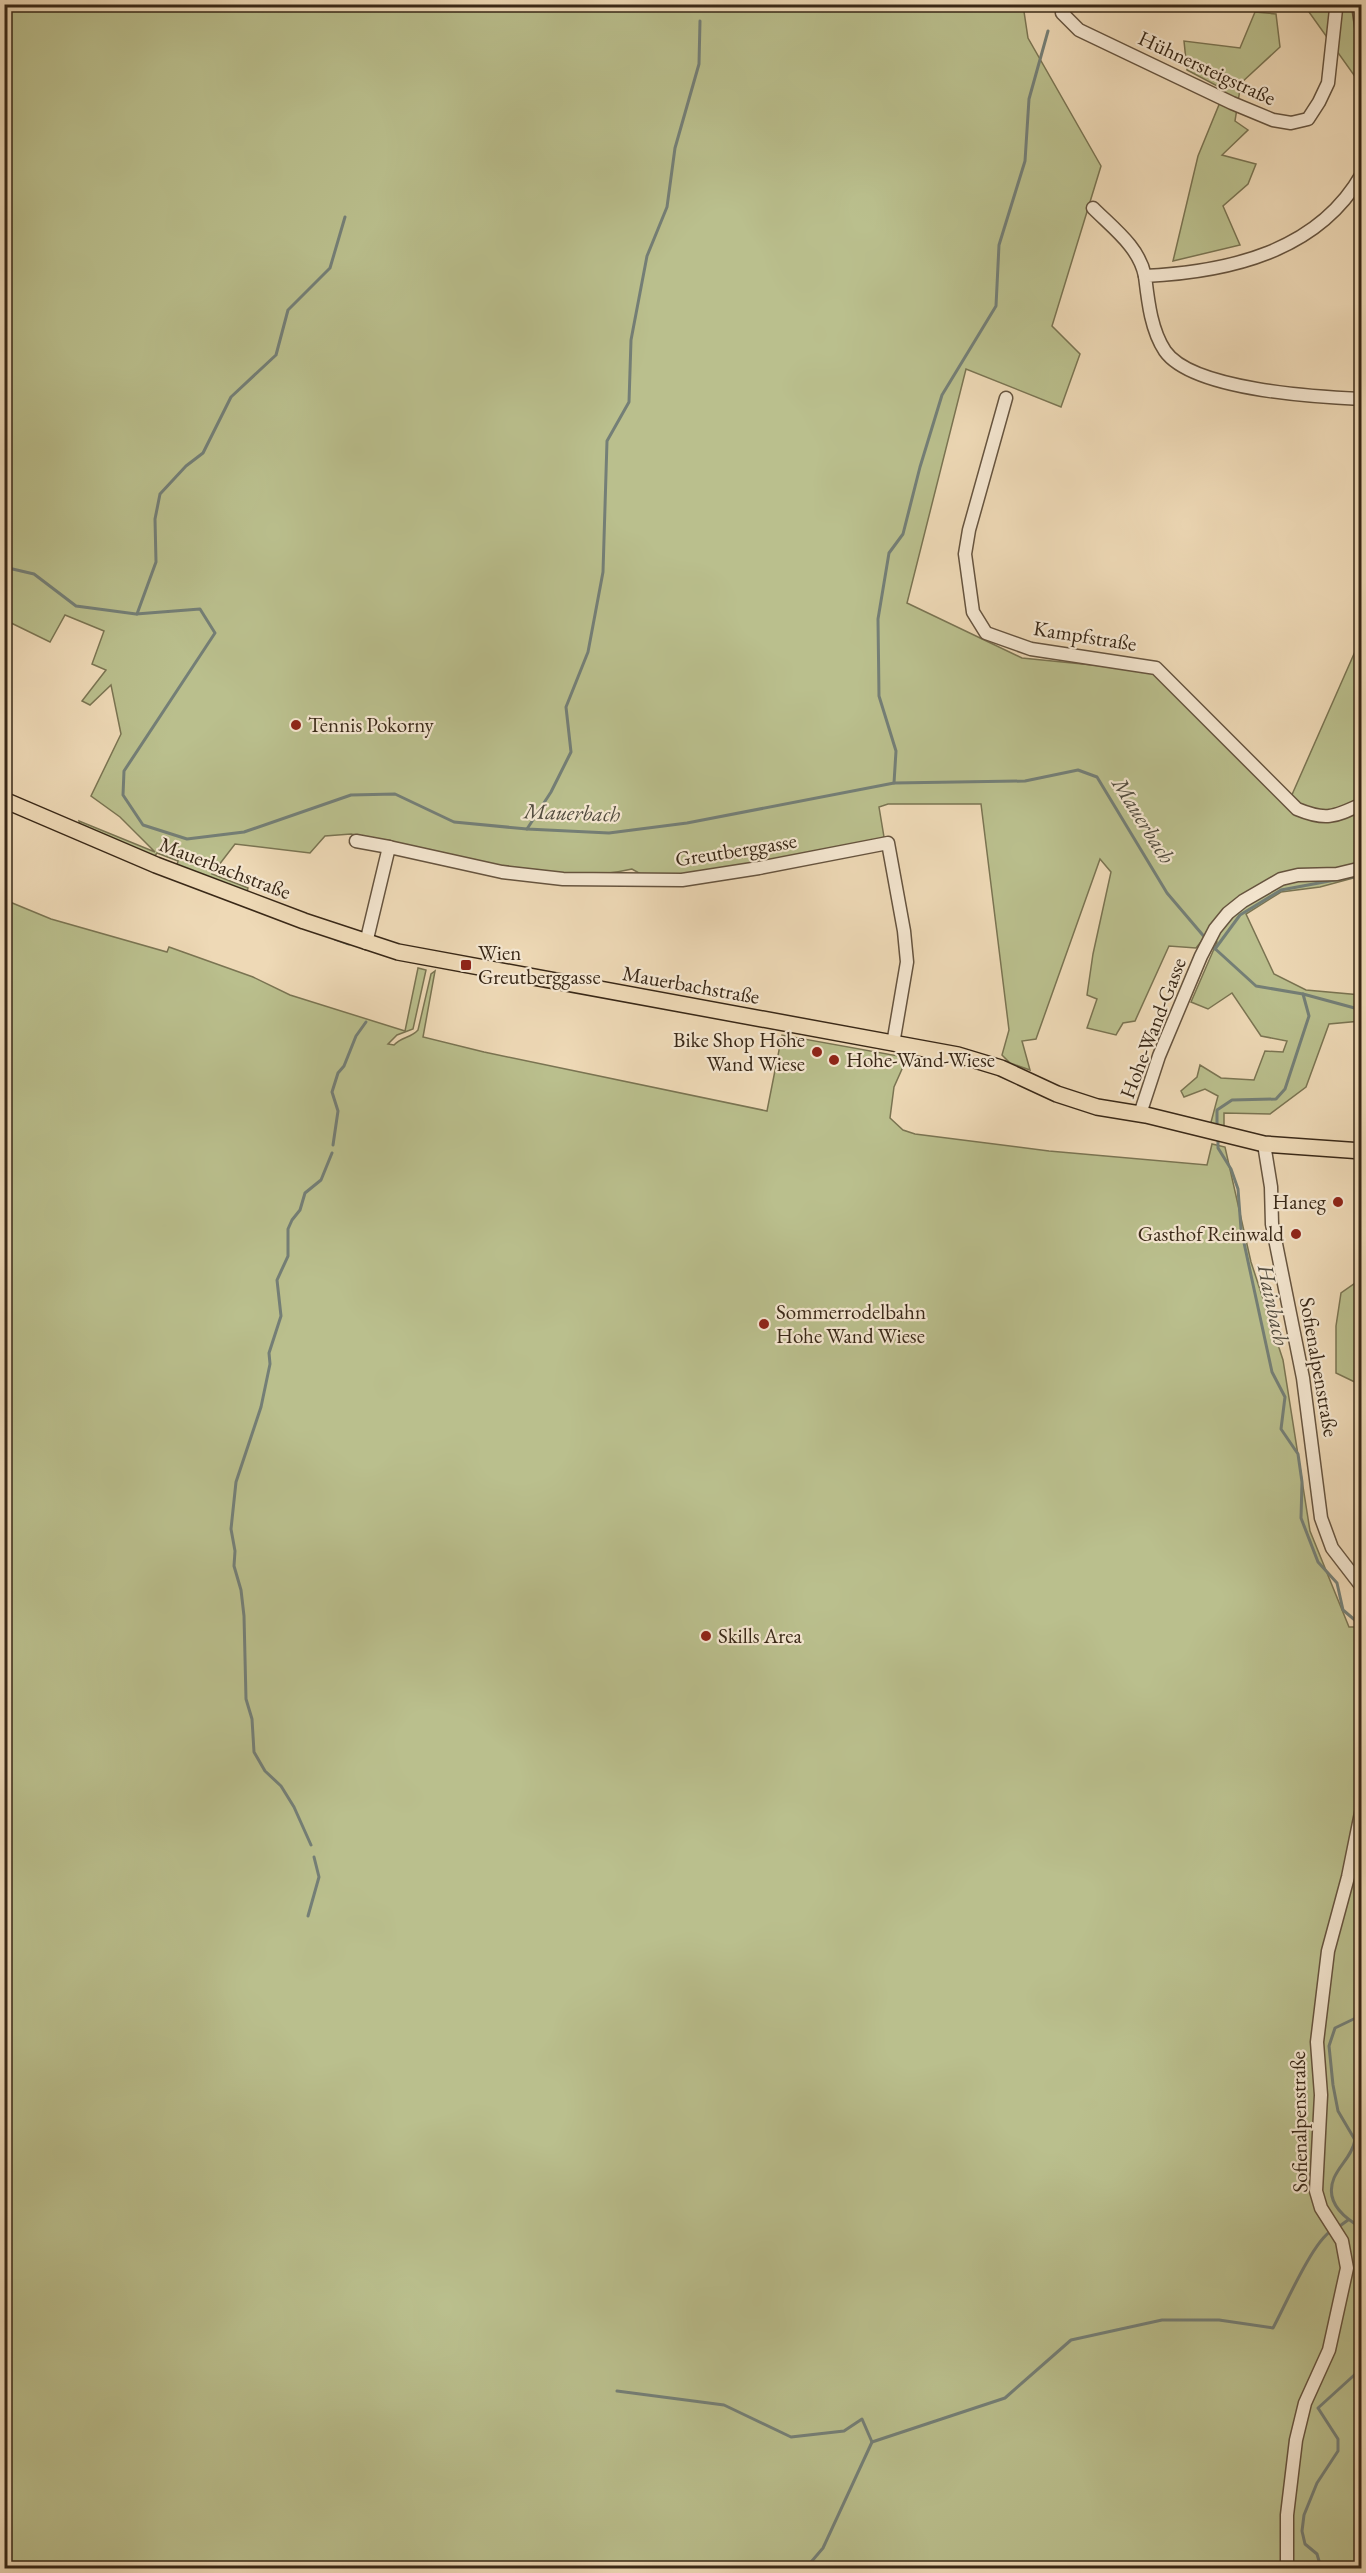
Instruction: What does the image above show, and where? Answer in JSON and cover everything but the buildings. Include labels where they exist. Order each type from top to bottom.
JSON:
[{"type":"main road","name":"Mauerbachstraße","points":[[4,800],[156,865],[366,943],[414,956],[982,1062],[1009,1071],[1071,1100],[1264,1144]]},
{"type":"main road","points":[[1264,1144],[1362,1151]]},
{"type":"street","name":"Hühnersteigstraße","points":[[1069,4],[1062,13],[1079,30],[1232,104],[1273,120],[1292,123],[1308,118],[1328,83],[1338,4]]},
{"type":"street","name":"Hühnersteigstraße","points":[[1125,4],[1151,4]]},
{"type":"street","points":[[1358,4],[1362,33]]},
{"type":"street","points":[[1145,276],[1205,269],[1250,259],[1284,248],[1319,224],[1355,185],[1362,174]]},
{"type":"street","points":[[1093,208],[1134,248],[1143,265],[1155,330],[1166,352],[1180,364],[1207,376],[1252,388],[1362,399]]},
{"type":"street","name":"Kampfstraße","points":[[1006,398],[969,530],[965,554],[973,612],[986,633],[1031,649],[1156,668],[1297,809],[1316,817],[1337,815],[1362,804]]},
{"type":"street","name":"Greutberggasse","points":[[356,841],[502,872],[563,879],[682,880],[759,868],[888,843],[904,931],[907,962],[893,1044]]},
{"type":"street","points":[[366,943],[389,847]]},
{"type":"street","name":"Hohe-Wand-Gasse","points":[[1140,1114],[1159,1056],[1201,956],[1215,929],[1228,913],[1243,901],[1281,879],[1298,875],[1337,874],[1362,868]]},
{"type":"street","name":"Sofienalpenstraße","points":[[1264,1144],[1270,1175],[1272,1224],[1303,1378],[1321,1518],[1332,1548],[1362,1587]]},
{"type":"street","name":"Sofienalpenstraße","points":[[1287,2568],[1287,2515],[1296,2440],[1305,2403],[1329,2350],[1347,2276],[1347,2258],[1338,2234],[1318,2200],[1316,2182],[1321,2109],[1317,2042],[1328,1951],[1348,1877],[1362,1808]]},
{"type":"green space","points":[[5,5],[1023,5],[1028,38],[1101,166],[1052,326],[1080,354],[1061,407],[966,369],[907,603],[1022,658],[1153,671],[1287,806],[1361,638],[1361,876],[1320,887],[1281,892],[1246,914],[1274,974],[1306,990],[1361,995],[1361,1021],[1329,1024],[1306,1087],[1270,1114],[1224,1113],[1224,1129],[1210,1126],[1218,1096],[1205,1089],[1184,1097],[1181,1091],[1197,1077],[1200,1065],[1221,1078],[1254,1080],[1265,1051],[1283,1052],[1287,1041],[1261,1036],[1232,993],[1208,1009],[1191,1002],[1217,942],[1208,933],[1196,948],[1169,946],[1135,1021],[1123,1023],[1116,1035],[1087,1028],[1097,999],[1087,995],[1093,954],[1111,872],[1100,859],[1036,1039],[1022,1041],[1030,1070],[1010,1063],[1002,1055],[1009,1030],[981,804],[888,804],[879,807],[884,837],[875,841],[683,877],[646,877],[632,869],[600,874],[529,871],[454,858],[351,834],[325,836],[310,853],[235,844],[212,874],[248,888],[247,892],[268,899],[266,901],[162,859],[177,865],[178,861],[157,853],[154,857],[80,826],[79,821],[155,852],[120,817],[91,796],[121,734],[111,685],[90,705],[82,701],[106,670],[92,664],[104,631],[65,615],[50,642],[5,620],[7,608],[5,606]]},
{"type":"green space","points":[[1304,5],[1361,5],[1361,85]]},
{"type":"green space","points":[[1255,12],[1276,14],[1280,47],[1241,83],[1235,121],[1248,130],[1222,155],[1256,164],[1248,184],[1223,206],[1240,245],[1173,261],[1198,156],[1225,90],[1187,70],[1184,41],[1240,48]]},
{"type":"green space","points":[[5,900],[51,919],[167,952],[169,947],[253,977],[290,995],[405,1031],[418,968],[426,970],[413,1029],[397,1035],[388,1044],[394,1045],[418,1030],[431,974],[435,971],[423,1037],[484,1052],[767,1111],[782,1035],[904,1057],[902,1069],[894,1087],[890,1118],[903,1130],[915,1134],[1049,1151],[1207,1165],[1212,1144],[1225,1147],[1251,1262],[1283,1360],[1310,1531],[1349,1627],[1361,1627],[1361,2568],[5,2568]]},
{"type":"green space","points":[[1361,1279],[1361,1385],[1336,1373],[1336,1326],[1341,1293]]},
{"type":"waterway","points":[[527,829],[551,792],[571,752],[566,707],[588,652],[603,572],[607,441],[629,402],[631,340],[647,256],[667,207],[675,148],[699,64],[700,21]]},
{"type":"waterway","points":[[894,783],[896,751],[879,696],[878,619],[889,553],[903,534],[942,395],[996,306],[999,245],[1025,161],[1029,99],[1048,31]]},
{"type":"waterway","points":[[137,614],[156,562],[155,519],[160,494],[186,466],[203,453],[231,397],[276,355],[288,310],[330,268],[345,217]]},
{"type":"waterway","name":"Mauerbach","points":[[4,567],[34,574],[76,606],[136,614],[200,609],[215,633],[124,771],[123,795],[143,825],[187,839],[244,832],[351,795],[395,794],[454,822],[527,829],[609,833],[687,823],[894,783],[1025,781],[1078,770],[1097,777],[1167,893],[1207,940]]},
{"type":"waterway","points":[[1215,949],[1240,915],[1281,890],[1362,875]]},
{"type":"waterway","points":[[335,939],[349,944]]},
{"type":"waterway","name":"Mauerbach","points":[[1211,945],[1256,986],[1303,994],[1362,1010]]},
{"type":"waterway","name":"Hainbach","points":[[1217,1127],[1217,1110],[1232,1100],[1276,1099],[1285,1089],[1309,1016],[1303,994]]},
{"type":"waterway","points":[[333,1145],[338,1111],[332,1092],[338,1073],[344,1066],[356,1036],[366,1022]]},
{"type":"waterway","name":"Hainbach","points":[[1218,1137],[1218,1148],[1231,1169],[1238,1189],[1241,1229],[1272,1372],[1285,1397],[1281,1429],[1298,1454],[1302,1482],[1301,1518],[1318,1562],[1337,1583],[1343,1610],[1356,1621],[1362,1622]]},
{"type":"waterway","points":[[311,1845],[294,1807],[281,1786],[265,1771],[254,1752],[252,1719],[246,1699],[244,1616],[241,1590],[234,1566],[235,1551],[231,1529],[236,1482],[261,1407],[270,1364],[269,1353],[281,1316],[277,1280],[288,1256],[288,1229],[300,1210],[305,1193],[321,1180],[332,1153]]},
{"type":"waterway","points":[[308,1916],[319,1877],[314,1857]]},
{"type":"waterway","name":"Hainbach","points":[[1362,2015],[1335,2028],[1329,2046],[1338,2111],[1355,2140],[1351,2151],[1334,2178],[1332,2195],[1343,2214],[1362,2228]]},
{"type":"waterway","points":[[1337,2228],[1348,2220]]},
{"type":"waterway","points":[[617,2391],[724,2405],[791,2437],[844,2431],[862,2419],[872,2442],[1005,2398],[1071,2340],[1162,2320],[1219,2320],[1273,2328],[1307,2261],[1331,2231]]},
{"type":"waterway","name":"Hainbach","points":[[1362,2268],[1359,2283],[1362,2325]]},
{"type":"waterway","name":"Hainbach","points":[[1321,2568],[1317,2554],[1305,2544],[1302,2531],[1304,2515],[1317,2483],[1338,2451],[1338,2439],[1318,2408],[1362,2368]]},
{"type":"waterway","points":[[806,2568],[823,2548],[872,2442]]},
{"type":"place","name":"Tennis Pokorny","points":[[296,725]]},
{"type":"place","name":"Wien Greutberggasse","points":[[466,965]]},
{"type":"place","name":"Bike Shop Hohe Wand Wiese","points":[[817,1052]]},
{"type":"place","name":"Hohe-Wand-Wiese","points":[[834,1060]]},
{"type":"place","name":"Haneg","points":[[1338,1202]]},
{"type":"place","name":"Gasthof Reinwald","points":[[1296,1234]]},
{"type":"place","name":"Sommerrodelbahn Hohe Wand Wiese","points":[[764,1324]]},
{"type":"place","name":"Skills Area","points":[[706,1636]]}]
